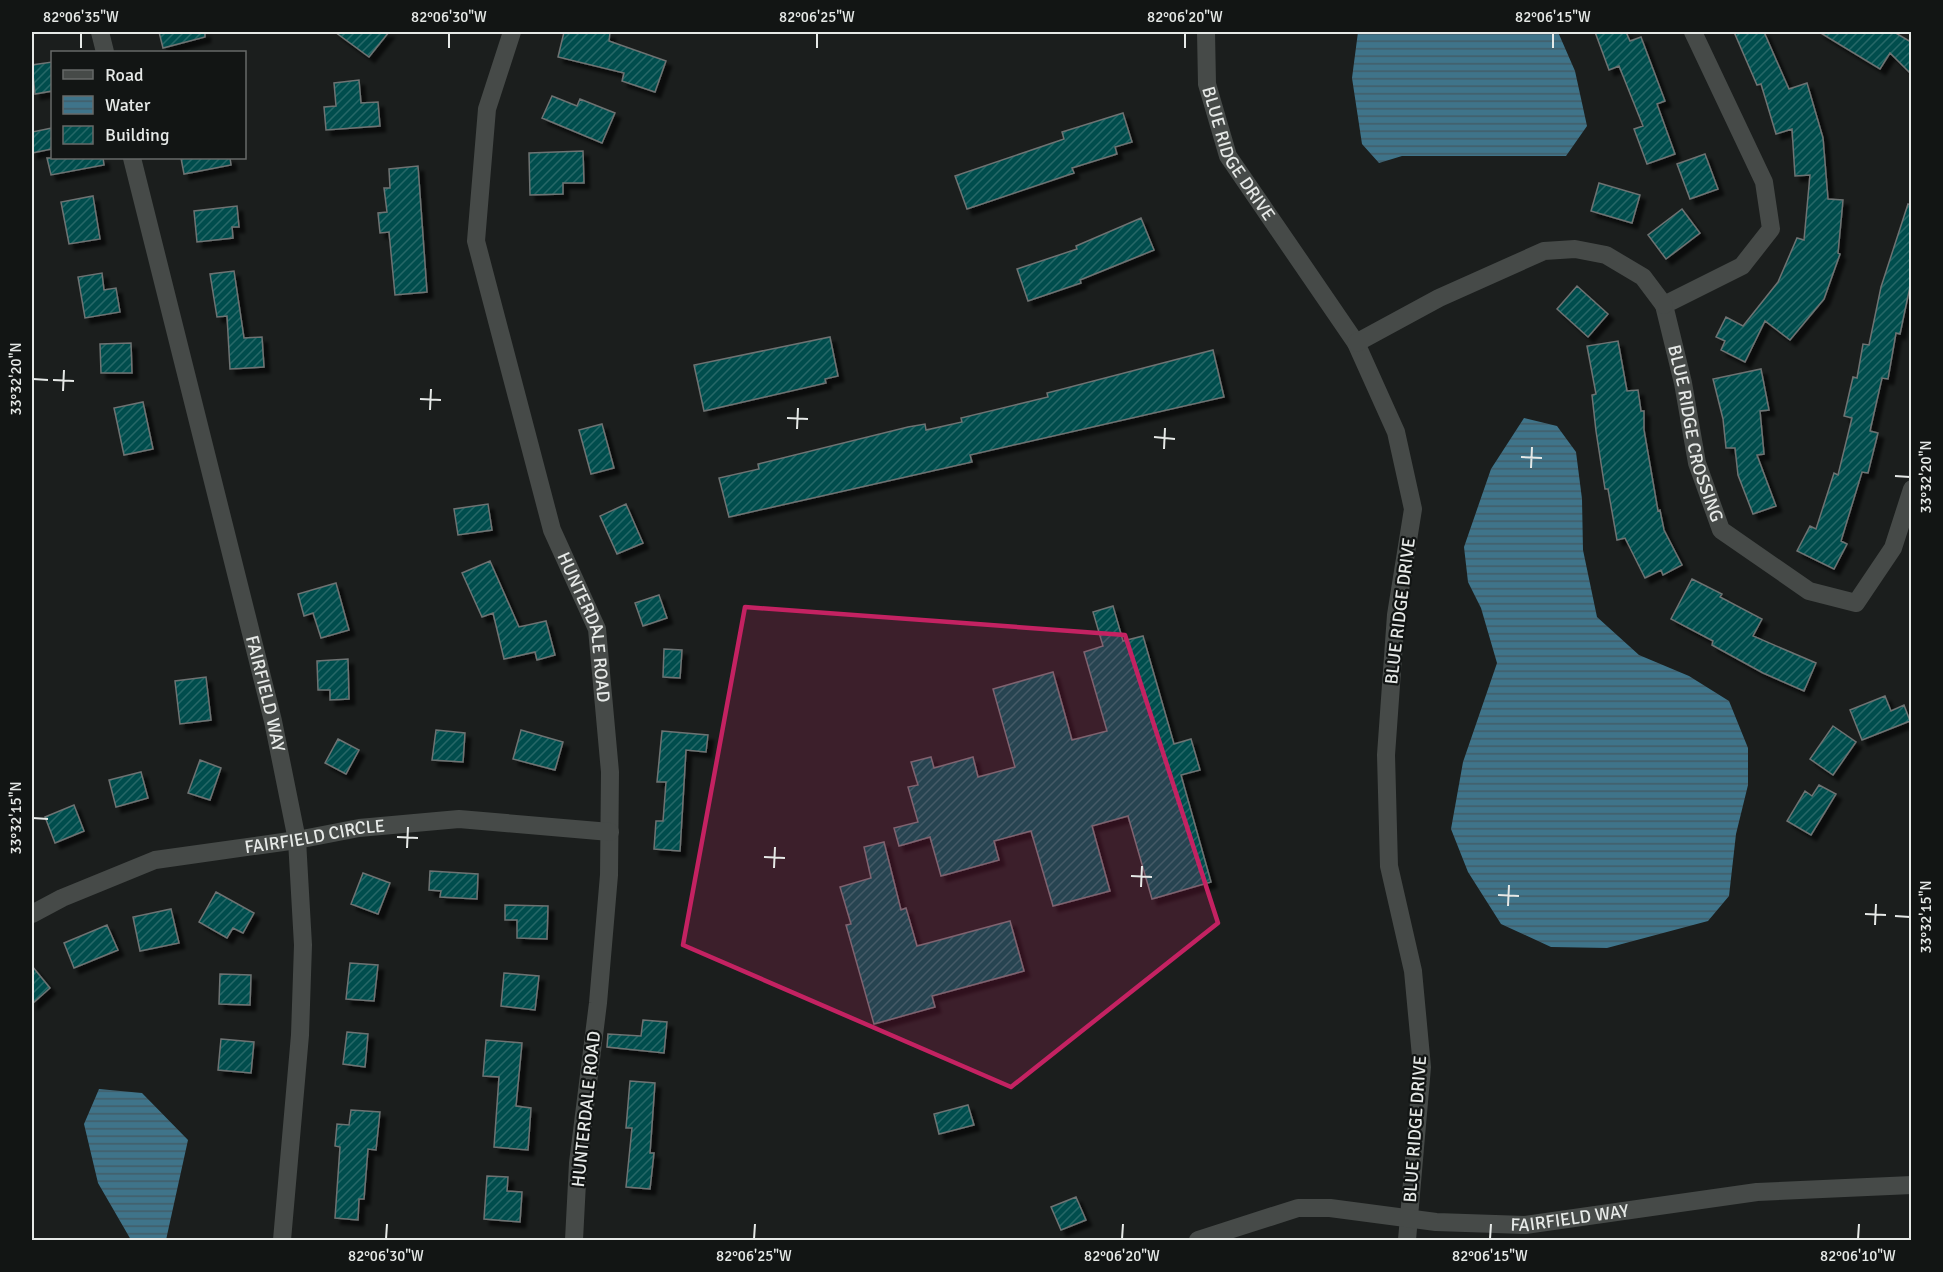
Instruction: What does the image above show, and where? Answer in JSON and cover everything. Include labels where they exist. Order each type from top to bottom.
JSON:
[{"type":"street","points":[[100,32],[105,51]]},
{"type":"street","name":"HUNTERDALE ROAD","points":[[512,32],[487,109],[476,241],[552,530],[597,629],[610,772],[610,832],[600,980],[578,1163],[574,1240]]},
{"type":"street","name":"BLUE RIDGE DRIVE","points":[[1206,32],[1208,84],[1228,156],[1356,343],[1396,432],[1413,509],[1396,615],[1386,755],[1389,866],[1413,971],[1422,1067],[1407,1240]]},
{"type":"street","points":[[1664,305],[1742,266],[1771,229],[1764,182],[1693,32]]},
{"type":"street","name":"FAIRFIELD WAY","points":[[132,159],[273,721],[297,840],[303,945],[301,1024],[282,1240]]},
{"type":"street","name":"BLUE RIDGE CROSSING","points":[[1356,343],[1440,298],[1545,251],[1575,249],[1605,255],[1643,277],[1664,305],[1683,383],[1697,463],[1721,530],[1809,591],[1856,603],[1893,548],[1911,489]]},
{"type":"street","name":"FAIRFIELD CIRCLE","points":[[32,914],[62,898],[155,860],[297,840],[388,824],[459,819],[610,832]]},
{"type":"street","name":"FAIRFIELD WAY","points":[[1198,1240],[1298,1208],[1330,1208],[1436,1222],[1525,1225],[1757,1192],[1911,1185]]},
{"type":"highlighted area","points":[[745,607],[1125,635],[1218,923],[1011,1087],[683,945]]},
{"type":"water","points":[[1358,32],[1558,32],[1575,71],[1587,126],[1566,156],[1402,156],[1379,163],[1362,144],[1352,78]]},
{"type":"water","points":[[1524,418],[1557,426],[1576,452],[1582,499],[1583,550],[1597,617],[1639,655],[1689,676],[1729,701],[1748,748],[1748,785],[1736,834],[1729,896],[1708,921],[1607,948],[1551,947],[1501,924],[1468,872],[1451,829],[1463,762],[1497,663],[1481,608],[1468,582],[1464,547],[1491,469]]},
{"type":"water","points":[[99,1089],[142,1093],[188,1140],[166,1240],[131,1240],[98,1183],[84,1124]]},
{"type":"building","points":[[159,32],[205,32],[205,37],[163,48]]},
{"type":"building","points":[[335,32],[389,32],[369,57]]},
{"type":"building","points":[[564,32],[610,33],[609,41],[666,61],[655,92],[622,81],[624,73],[558,57]]},
{"type":"building","points":[[1595,32],[1626,32],[1630,41],[1641,37],[1665,101],[1657,104],[1675,154],[1647,164],[1634,129],[1643,126],[1619,66],[1609,70]]},
{"type":"building","points":[[1734,32],[1764,32],[1789,89],[1807,83],[1823,138],[1828,199],[1843,200],[1838,253],[1840,254],[1824,299],[1790,340],[1765,321],[1745,362],[1721,350],[1725,341],[1716,337],[1726,317],[1743,326],[1778,282],[1797,238],[1804,240],[1810,175],[1795,176],[1792,129],[1776,134],[1761,84],[1757,85]]},
{"type":"building","points":[[1819,32],[1894,32],[1911,42],[1911,74],[1890,53],[1880,69]]},
{"type":"building","points":[[51,62],[51,91],[35,94],[32,65]]},
{"type":"building","points":[[359,80],[361,103],[378,102],[380,126],[326,130],[324,107],[336,106],[334,83]]},
{"type":"building","points":[[552,96],[577,106],[580,99],[615,113],[602,143],[542,118]]},
{"type":"building","points":[[1123,113],[1132,142],[1115,147],[1117,154],[1072,168],[1074,173],[967,209],[955,176],[1064,139],[1062,132]]},
{"type":"building","points":[[51,128],[51,149],[32,153],[32,132]]},
{"type":"building","points":[[583,151],[584,183],[563,183],[563,194],[530,195],[529,153]]},
{"type":"building","points":[[1705,154],[1718,189],[1690,199],[1677,164]]},
{"type":"building","points":[[47,158],[103,159],[104,165],[51,175]]},
{"type":"building","points":[[181,159],[230,159],[231,165],[184,174]]},
{"type":"building","points":[[418,166],[427,292],[395,295],[389,232],[380,233],[378,213],[387,212],[384,188],[390,188],[389,169]]},
{"type":"building","points":[[1599,183],[1640,195],[1632,223],[1591,211]]},
{"type":"building","points":[[93,196],[100,239],[69,244],[61,202]]},
{"type":"building","points":[[1908,204],[1911,205],[1911,282],[1900,334],[1896,333],[1888,379],[1882,378],[1870,431],[1878,433],[1868,473],[1862,472],[1841,541],[1847,544],[1834,569],[1797,551],[1810,526],[1816,529],[1834,473],[1838,475],[1852,418],[1844,416],[1853,377],[1857,378],[1863,344],[1869,345],[1881,287]]},
{"type":"building","points":[[237,206],[239,227],[232,227],[233,238],[197,242],[194,211]]},
{"type":"building","points":[[1682,209],[1700,233],[1666,259],[1648,235]]},
{"type":"building","points":[[1141,218],[1154,250],[1080,280],[1081,283],[1028,301],[1017,269],[1077,249],[1076,246]]},
{"type":"building","points":[[234,271],[244,338],[262,337],[264,367],[230,369],[227,316],[217,317],[210,274]]},
{"type":"building","points":[[102,273],[104,290],[116,288],[120,312],[85,318],[78,277]]},
{"type":"building","points":[[1577,286],[1608,314],[1588,337],[1557,309]]},
{"type":"building","points":[[830,337],[838,376],[825,379],[826,383],[704,411],[694,365]]},
{"type":"building","points":[[1618,341],[1627,391],[1638,390],[1641,411],[1644,411],[1644,430],[1658,511],[1660,510],[1664,530],[1682,565],[1663,575],[1661,570],[1645,578],[1625,538],[1617,540],[1608,489],[1605,489],[1596,431],[1592,395],[1596,394],[1587,346]]},
{"type":"building","points":[[131,343],[132,373],[101,373],[100,344]]},
{"type":"building","points":[[1213,350],[1224,397],[970,455],[972,462],[729,517],[719,478],[759,469],[758,464],[908,427],[925,424],[926,430],[962,422],[961,418],[1048,397],[1047,393]]},
{"type":"building","points":[[1761,369],[1769,410],[1760,411],[1764,454],[1757,455],[1776,506],[1753,514],[1738,475],[1735,448],[1726,448],[1723,419],[1713,379]]},
{"type":"building","points":[[143,402],[153,449],[124,455],[114,408]]},
{"type":"building","points":[[602,424],[614,468],[591,474],[579,430]]},
{"type":"building","points":[[488,504],[492,530],[458,535],[454,509]]},
{"type":"building","points":[[626,504],[643,543],[617,554],[600,516]]},
{"type":"building","points":[[490,561],[519,627],[546,621],[555,655],[537,660],[535,652],[504,659],[493,613],[482,617],[462,573]]},
{"type":"building","points":[[1692,579],[1722,594],[1720,597],[1762,619],[1753,636],[1816,663],[1804,691],[1763,673],[1712,645],[1713,641],[1671,619]]},
{"type":"building","points":[[336,583],[349,630],[321,638],[313,613],[304,616],[298,594]]},
{"type":"building","points":[[659,595],[667,618],[643,626],[635,603]]},
{"type":"building","points":[[1113,606],[1123,641],[1143,636],[1174,744],[1191,739],[1200,770],[1181,775],[1211,882],[1152,899],[1128,816],[1092,826],[1110,891],[1053,906],[1031,831],[994,841],[999,860],[941,876],[930,837],[899,846],[894,828],[918,822],[908,787],[918,785],[911,762],[931,757],[934,768],[973,757],[978,777],[1015,767],[993,689],[1053,672],[1072,740],[1107,731],[1084,652],[1103,646],[1093,612]]},
{"type":"building","points":[[664,649],[682,650],[680,678],[663,677]]},
{"type":"building","points":[[348,659],[349,699],[330,700],[330,690],[318,690],[317,661]]},
{"type":"building","points":[[206,677],[211,720],[180,724],[175,681]]},
{"type":"building","points":[[1885,696],[1891,711],[1904,705],[1910,721],[1862,740],[1850,710]]},
{"type":"building","points":[[1833,726],[1856,742],[1833,775],[1810,759]]},
{"type":"building","points":[[436,730],[465,733],[463,762],[432,760]]},
{"type":"building","points":[[521,730],[563,742],[555,770],[513,759]]},
{"type":"building","points":[[662,731],[708,735],[706,752],[686,750],[680,851],[654,849],[656,821],[663,821],[666,782],[657,782]]},
{"type":"building","points":[[338,739],[359,750],[346,774],[325,763]]},
{"type":"building","points":[[200,760],[221,768],[210,800],[188,793]]},
{"type":"building","points":[[141,772],[148,798],[116,807],[109,780]]},
{"type":"building","points":[[1819,785],[1836,794],[1811,835],[1787,821],[1805,791],[1812,796]]},
{"type":"building","points":[[74,805],[84,831],[55,843],[45,817]]},
{"type":"building","points":[[884,842],[901,910],[906,908],[917,946],[1010,921],[1024,971],[932,996],[935,1007],[874,1024],[846,925],[851,924],[840,887],[871,878],[864,847]]},
{"type":"building","points":[[430,871],[478,874],[477,899],[440,897],[441,891],[429,890]]},
{"type":"building","points":[[363,873],[390,883],[378,914],[351,904]]},
{"type":"building","points":[[216,892],[254,913],[243,933],[233,928],[227,938],[199,922]]},
{"type":"building","points":[[505,905],[548,906],[547,939],[517,938],[517,920],[505,920]]},
{"type":"building","points":[[171,909],[179,943],[140,951],[133,917]]},
{"type":"building","points":[[107,925],[118,950],[74,968],[64,943]]},
{"type":"building","points":[[350,963],[378,965],[374,1001],[346,999]]},
{"type":"building","points":[[32,966],[50,988],[32,1004]]},
{"type":"building","points":[[504,973],[539,976],[535,1010],[501,1006]]},
{"type":"building","points":[[220,974],[251,975],[250,1005],[219,1004]]},
{"type":"building","points":[[643,1020],[667,1022],[664,1053],[607,1047],[608,1034],[641,1036]]},
{"type":"building","points":[[347,1032],[368,1034],[365,1067],[343,1064]]},
{"type":"building","points":[[221,1039],[254,1042],[251,1073],[218,1070]]},
{"type":"building","points":[[486,1040],[522,1043],[516,1106],[531,1108],[528,1150],[494,1147],[499,1077],[483,1076]]},
{"type":"building","points":[[630,1081],[655,1083],[650,1153],[654,1153],[650,1189],[626,1187],[632,1128],[626,1128]]},
{"type":"building","points":[[968,1105],[974,1125],[939,1134],[934,1114]]},
{"type":"building","points":[[351,1110],[380,1112],[376,1150],[368,1149],[364,1199],[359,1199],[358,1220],[335,1218],[340,1147],[335,1146],[337,1124],[349,1125]]},
{"type":"building","points":[[487,1176],[508,1177],[507,1191],[522,1192],[520,1222],[484,1219]]},
{"type":"building","points":[[1076,1197],[1086,1220],[1061,1230],[1051,1207]]}]
